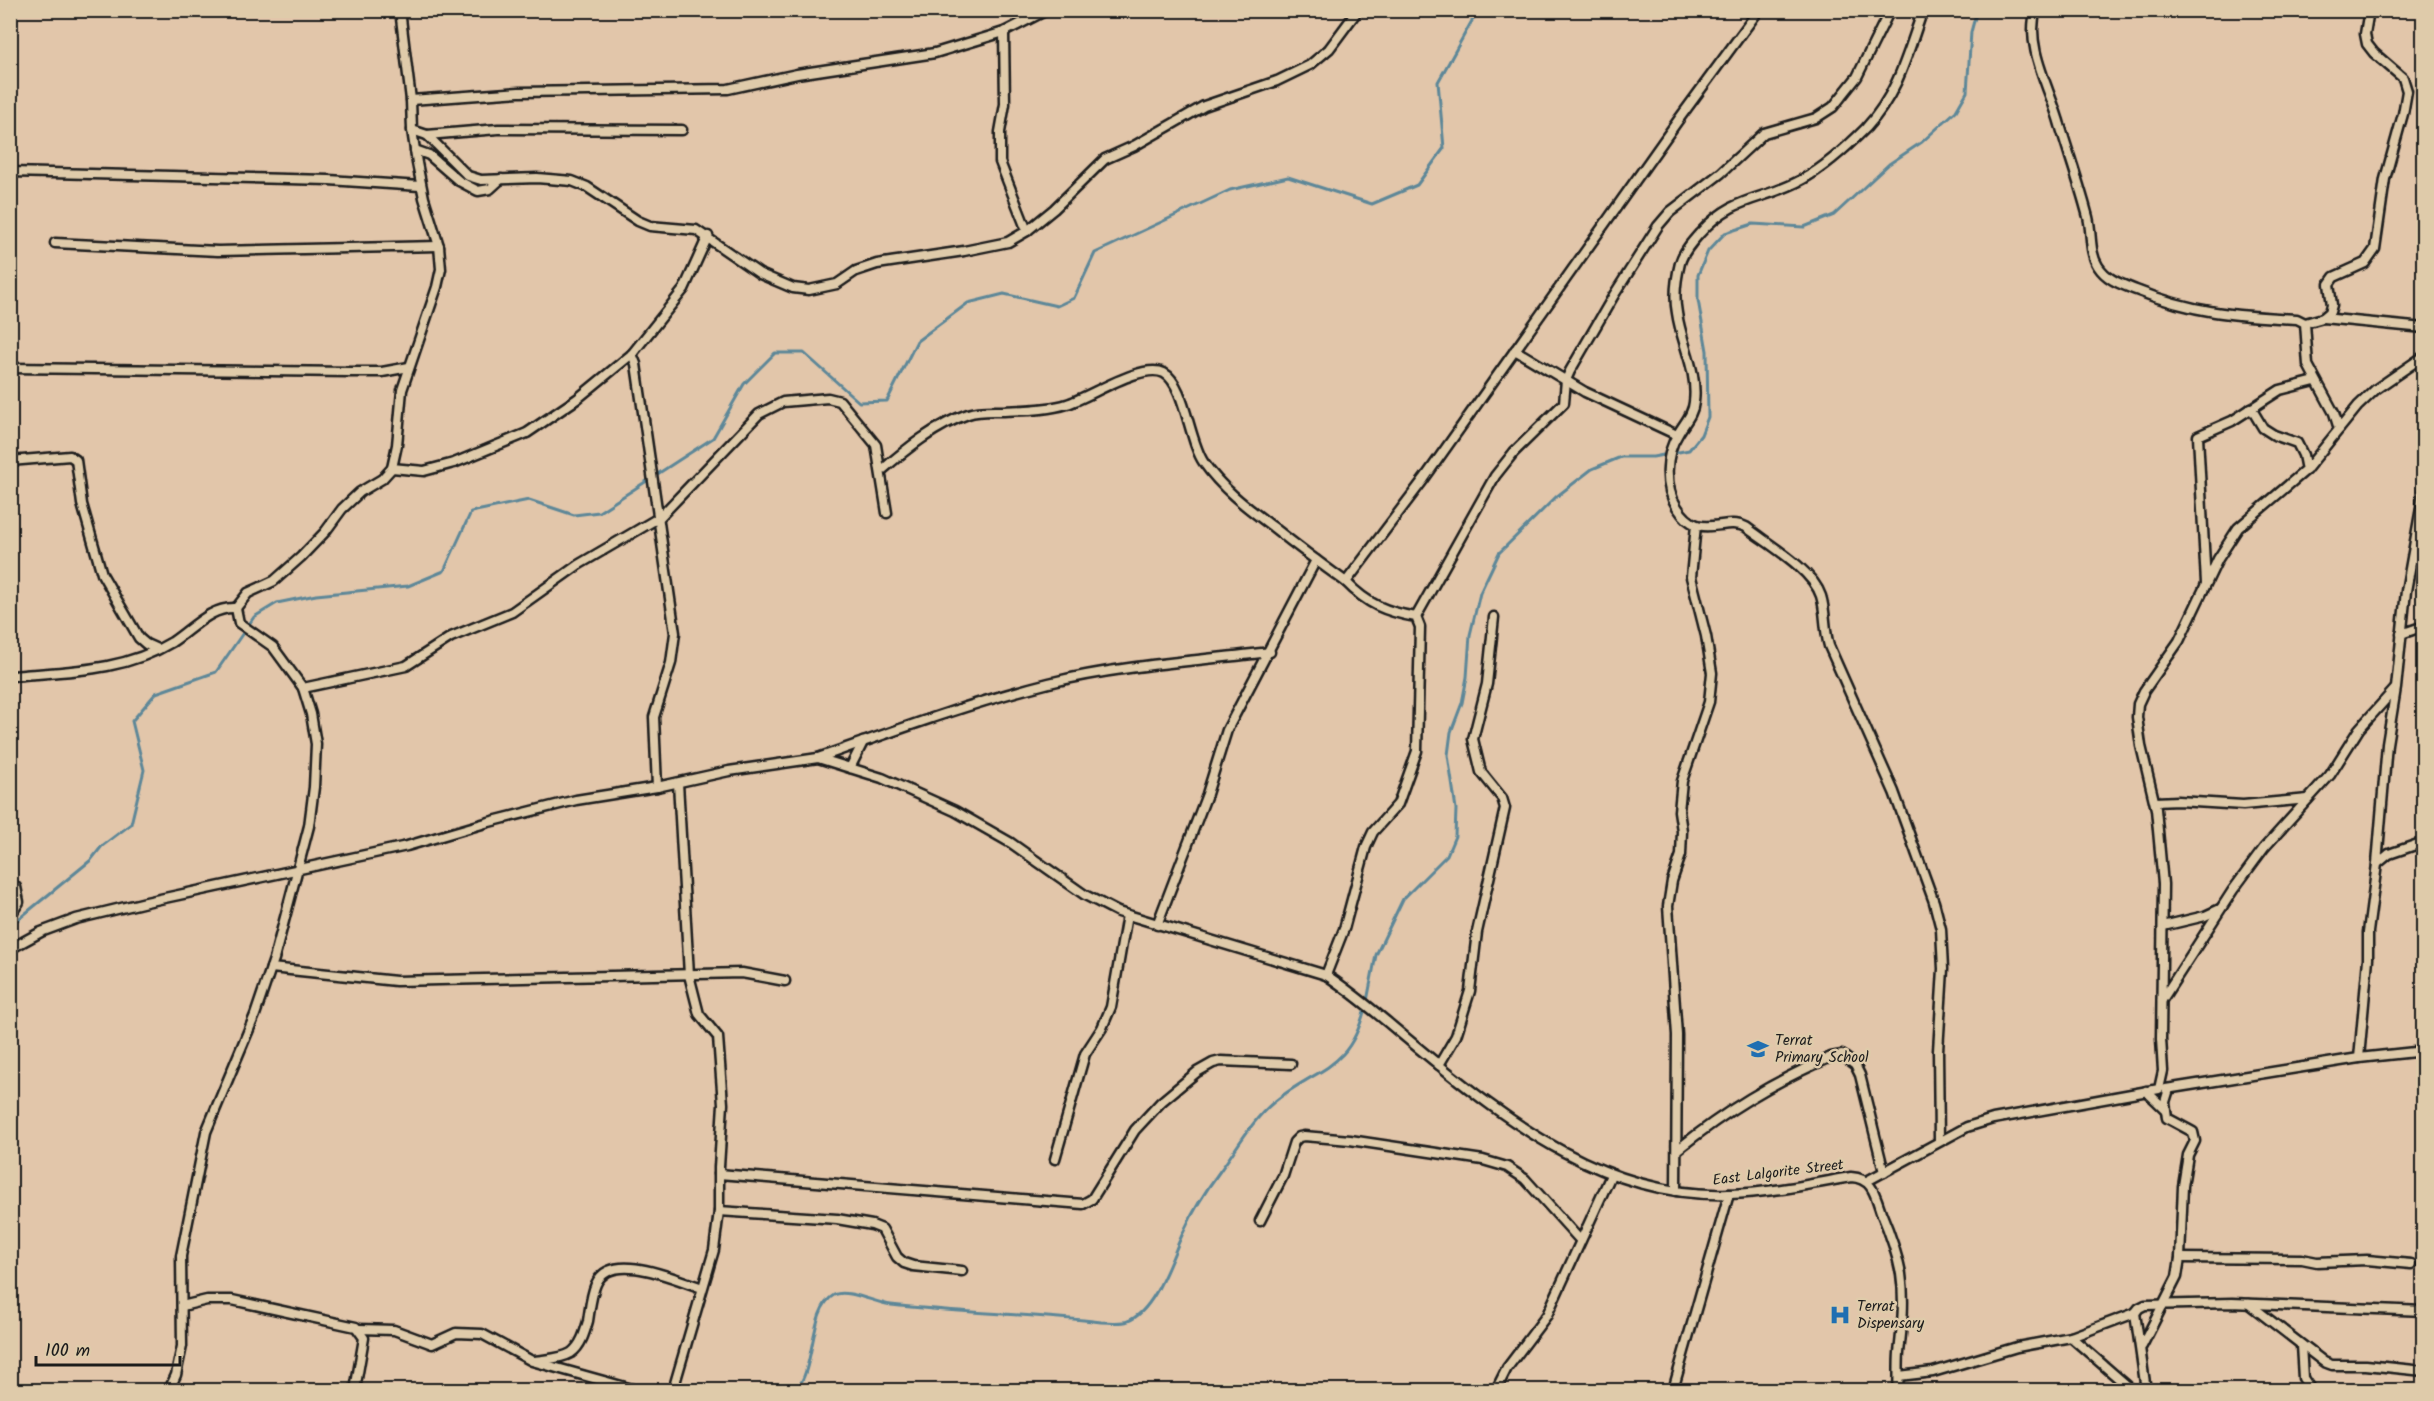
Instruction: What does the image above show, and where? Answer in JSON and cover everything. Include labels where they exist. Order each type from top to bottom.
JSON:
[{"type":"street","points":[[169,1390],[180,1359],[181,1256],[206,1132],[255,1015],[271,968],[309,826],[314,787],[316,744],[311,714],[303,688],[273,647],[239,623],[236,609],[248,593],[274,581],[301,557],[325,532],[342,509],[360,492],[382,479],[392,468],[397,445],[402,390],[437,287],[441,268],[439,246],[420,186],[400,10]]},
{"type":"street","points":[[411,100],[519,92],[728,89],[797,74],[935,53],[1004,32],[1047,10]]},
{"type":"street","points":[[412,129],[427,135],[468,176],[481,180],[537,178],[572,181],[587,187],[638,221],[650,226],[696,230],[708,236],[760,274],[793,288],[809,290],[837,284],[856,272],[877,264],[1008,242],[1027,231],[1054,209],[1105,159],[1134,146],[1204,106],[1277,81],[1310,65],[1329,49],[1358,10]]},
{"type":"street","points":[[1346,582],[1424,479],[1759,10]]},
{"type":"street","points":[[1416,617],[1495,476],[1514,452],[1564,404],[1566,380],[1614,295],[1658,226],[1670,212],[1721,173],[1764,133],[1816,118],[1833,107],[1857,77],[1890,10]]},
{"type":"street","points":[[1923,10],[1904,69],[1885,106],[1864,129],[1805,178],[1785,189],[1736,203],[1718,214],[1691,242],[1681,261],[1677,281],[1676,312],[1691,363],[1695,386],[1694,404],[1689,419],[1677,435],[1670,454],[1668,479],[1669,491],[1683,517],[1696,525],[1735,523],[1746,527],[1811,577],[1820,592],[1824,630],[1829,646],[1894,792],[1930,891],[1941,929],[1943,969],[1938,1051],[1938,1141]]},
{"type":"street","points":[[2036,10],[2033,33],[2040,68],[2061,125],[2088,217],[2094,259],[2110,279],[2175,305],[2213,313],[2297,319],[2305,323],[2323,318],[2424,328]]},
{"type":"street","points":[[2323,318],[2330,312],[2332,305],[2331,280],[2365,263],[2375,249],[2385,179],[2407,98],[2406,85],[2400,73],[2386,64],[2367,44],[2365,34],[2369,10]]},
{"type":"street","points":[[1004,32],[1005,105],[999,132],[1000,162],[1027,231]]},
{"type":"street","points":[[427,135],[498,129],[682,130]]},
{"type":"street","points":[[415,150],[429,155],[459,181],[478,191],[490,189],[501,179]]},
{"type":"street","points":[[10,172],[329,180],[420,186]]},
{"type":"street","points":[[392,468],[424,471],[454,463],[527,433],[578,399],[632,354],[684,289],[708,236]]},
{"type":"street","points":[[56,243],[218,251],[439,246]]},
{"type":"street","points":[[2305,323],[2308,365],[2334,413],[2339,429]]},
{"type":"street","points":[[1515,350],[1619,409],[1677,435]]},
{"type":"street","points":[[632,354],[636,364],[660,517],[675,633],[671,663],[654,717],[657,787]]},
{"type":"street","points":[[2165,1110],[2162,1000],[2163,884],[2155,802],[2141,746],[2137,717],[2138,704],[2144,691],[2180,641],[2223,551],[2238,528],[2306,470],[2339,429],[2376,389],[2424,356]]},
{"type":"street","points":[[10,368],[382,372],[409,367]]},
{"type":"street","points":[[881,471],[933,432],[971,412],[1023,410],[1065,405],[1143,372],[1156,371],[1166,374],[1175,384],[1194,444],[1203,462],[1230,494],[1346,582],[1359,595],[1392,613],[1416,617]]},
{"type":"street","points":[[2206,586],[2205,536],[2197,439],[2201,433],[2232,421],[2280,390],[2315,381]]},
{"type":"street","points":[[303,688],[406,666],[451,637],[512,612],[578,566],[660,517],[759,414],[783,402],[828,398],[840,401],[869,433],[876,445],[887,513]]},
{"type":"street","points":[[2251,408],[2263,428],[2274,435],[2297,443],[2303,455],[2306,470]]},
{"type":"street","points":[[10,460],[70,456],[76,460],[82,504],[102,574],[139,638],[158,649]]},
{"type":"street","points":[[2359,1058],[2368,959],[2368,932],[2377,864],[2387,744],[2396,688],[2406,591],[2424,480]]},
{"type":"street","points":[[1676,1191],[1677,1035],[1668,906],[1672,881],[1681,855],[1682,831],[1679,811],[1682,781],[1709,702],[1712,673],[1706,636],[1691,578],[1696,525]]},
{"type":"street","points":[[1157,925],[1206,794],[1227,730],[1270,652],[1316,560]]},
{"type":"street","points":[[10,676],[108,668],[138,659],[158,649],[203,618],[226,608],[236,609]]},
{"type":"street","points":[[1326,975],[1344,929],[1366,847],[1373,832],[1398,804],[1417,751],[1420,627],[1416,617]]},
{"type":"street","points":[[1438,1065],[1456,1036],[1470,992],[1477,932],[1505,808],[1502,798],[1481,772],[1473,739],[1487,684],[1494,617]]},
{"type":"street","points":[[2401,634],[2424,626]]},
{"type":"street","points":[[10,949],[40,932],[76,919],[407,846],[567,802],[678,783],[729,771],[818,758],[942,714],[1048,683],[1096,674],[1270,652]]},
{"type":"street","points":[[2162,1000],[2220,909],[2264,848],[2330,775],[2359,729],[2396,688]]},
{"type":"street","points":[[850,768],[863,742]]},
{"type":"street","name":"East Lalgorite Street","points":[[818,758],[882,778],[954,811],[1011,843],[1085,895],[1127,915],[1326,975],[1352,992],[1438,1065],[1507,1117],[1551,1147],[1611,1175],[1676,1191],[1729,1194],[1851,1177],[1867,1181]]},
{"type":"street","points":[[673,1390],[714,1250],[719,1211],[718,1174],[723,1104],[718,1037],[699,1014],[689,975],[678,783]]},
{"type":"street","points":[[2155,802],[2243,805],[2308,799]]},
{"type":"street","points":[[2377,864],[2389,854],[2424,842]]},
{"type":"street","points":[[10,882],[16,887],[19,902],[10,916]]},
{"type":"street","points":[[2163,926],[2205,916],[2220,909]]},
{"type":"street","points":[[1055,1159],[1085,1054],[1102,1028],[1111,1007],[1127,915]]},
{"type":"street","points":[[271,968],[396,981],[742,973],[785,981]]},
{"type":"street","points":[[1898,1390],[1903,1327],[1901,1274],[1885,1221],[1867,1181],[1938,1141],[1967,1127],[1993,1119],[2146,1091],[2359,1058],[2424,1051]]},
{"type":"street","points":[[1677,1150],[1716,1119],[1763,1089],[1820,1062],[1842,1055],[1849,1058],[1860,1075],[1884,1172]]},
{"type":"street","points":[[718,1174],[1083,1204],[1092,1199],[1135,1130],[1161,1102],[1197,1072],[1221,1061],[1291,1064]]},
{"type":"street","points":[[2142,1346],[2155,1316],[2164,1304],[2177,1277],[2186,1162],[2195,1138],[2193,1132],[2170,1120],[2165,1110],[2146,1091]]},
{"type":"street","points":[[1260,1221],[1283,1176],[1294,1142],[1304,1136],[1350,1140],[1483,1160],[1507,1167],[1525,1179],[1581,1240]]},
{"type":"street","points":[[1496,1390],[1507,1368],[1547,1315],[1611,1175]]},
{"type":"street","points":[[1673,1390],[1729,1194]]},
{"type":"street","points":[[719,1211],[837,1219],[872,1225],[882,1229],[897,1257],[904,1263],[963,1271]]},
{"type":"street","points":[[2180,1258],[2302,1259],[2317,1262],[2367,1260],[2411,1264]]},
{"type":"street","points":[[532,1361],[562,1357],[574,1350],[586,1329],[596,1283],[603,1274],[610,1270],[630,1267],[649,1270],[702,1288]]},
{"type":"street","points":[[182,1306],[207,1300],[232,1300],[347,1324],[359,1329],[394,1330],[432,1344],[456,1333],[482,1334],[532,1361],[636,1390]]},
{"type":"street","points":[[1899,1376],[1933,1372],[2017,1347],[2071,1337],[2135,1313],[2141,1306],[2249,1304],[2424,1311]]},
{"type":"street","points":[[2249,1304],[2324,1362],[2332,1365],[2366,1365],[2424,1371]]},
{"type":"street","points":[[2135,1313],[2142,1346],[2146,1390]]},
{"type":"street","points":[[356,1390],[364,1350],[364,1338],[359,1329]]},
{"type":"street","points":[[2071,1337],[2132,1390]]},
{"type":"street","points":[[2301,1345],[2303,1378],[2311,1390]]},
{"type":"street","points":[[2303,1367],[2324,1362]]},
{"type":"waterway","points":[[10,926],[91,860],[102,846],[131,824],[144,770],[132,721],[156,693],[216,672],[254,617],[277,603],[316,595],[408,586],[444,571],[471,512],[529,500],[574,515],[599,512],[713,438],[744,384],[775,353],[804,353],[859,402],[887,401],[917,341],[968,303],[1004,294],[1057,306],[1074,298],[1095,253],[1230,190],[1288,177],[1372,204],[1417,185],[1444,148],[1438,82],[1478,10]]},
{"type":"waterway","points":[[1367,1001],[1376,955],[1403,899],[1447,855],[1455,836],[1456,809],[1448,755],[1451,732],[1462,703],[1467,677],[1470,635],[1480,593],[1499,553],[1556,497],[1592,469],[1621,457],[1653,457],[1689,450],[1701,435],[1708,417],[1707,351],[1698,300],[1698,275],[1708,251],[1725,233],[1753,224],[1804,227],[1834,215],[1889,164],[1922,142],[1956,111],[1967,92],[1971,32],[1977,10]]},
{"type":"waterway","points":[[796,1390],[807,1368],[820,1313],[826,1302],[840,1293],[891,1305],[1101,1322],[1125,1322],[1138,1315],[1155,1295],[1200,1201],[1252,1126],[1274,1102],[1330,1066],[1341,1056],[1350,1045],[1365,1008]]},
{"type":"place","name":"Terrat Primary School","points":[[1758,1049]]},
{"type":"place","name":"Terrat Dispensary","points":[[1840,1315]]}]
